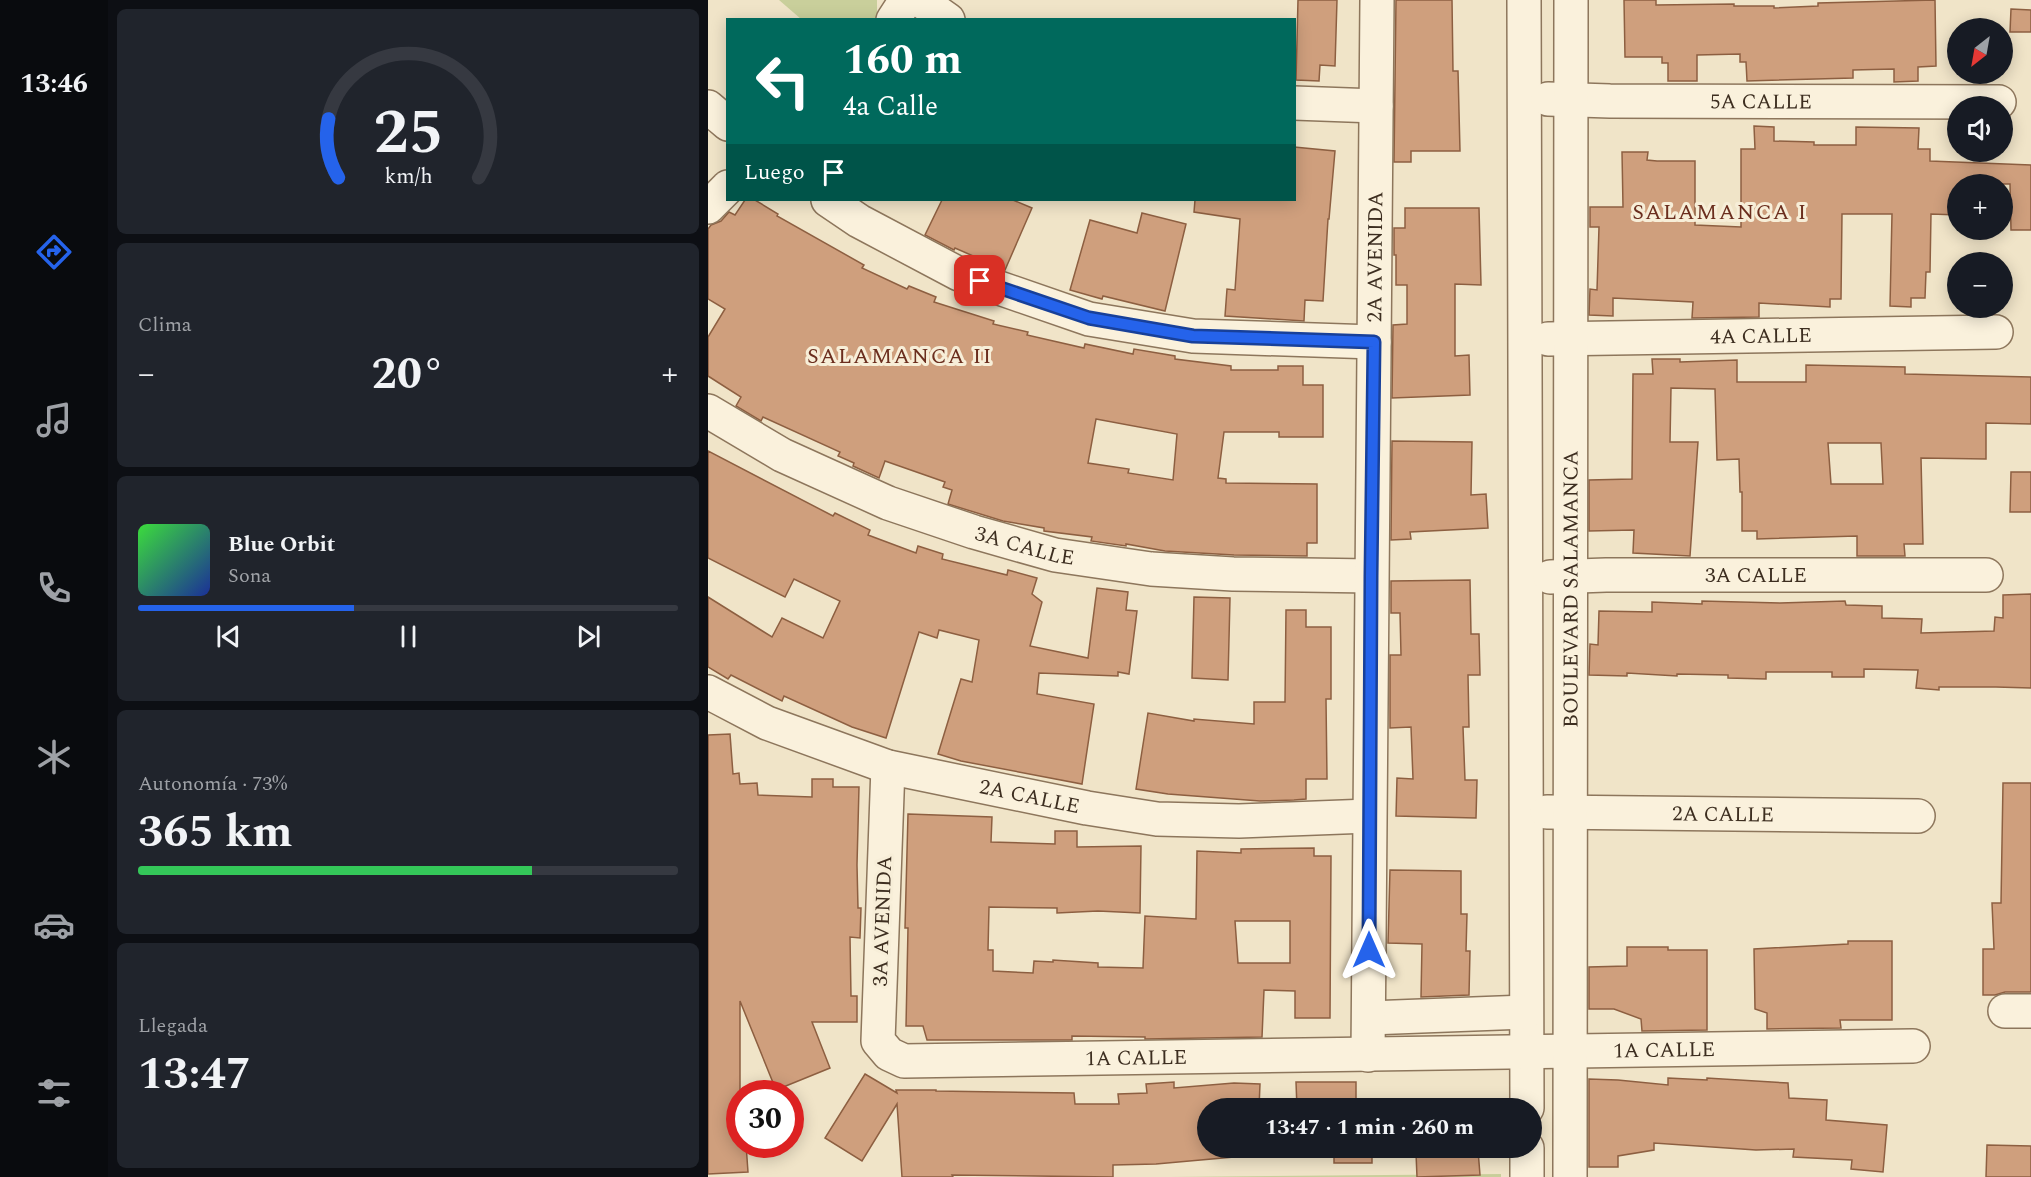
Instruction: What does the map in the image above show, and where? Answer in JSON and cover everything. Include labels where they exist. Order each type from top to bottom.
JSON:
[{"type":"street","points":[[894,18],[906,0]]},
{"type":"street","points":[[920,0],[945,18]]},
{"type":"street","name":"2A AVENIDA","points":[[1368,1055],[1377,0]]},
{"type":"street","points":[[1524,0],[1527,1098]]},
{"type":"street","name":"BOULEVARD SALAMANCA","points":[[1570,1177],[1571,0]]},
{"type":"street","name":"5A CALLE","points":[[1524,98],[1610,101],[1947,102]]},
{"type":"street","points":[[1296,103],[1376,106]]},
{"type":"street","points":[[708,107],[726,122]]},
{"type":"street","points":[[708,207],[726,189]]},
{"type":"street","points":[[829,201],[859,221],[959,274],[1089,318],[1193,336],[1374,342]]},
{"type":"street","name":"4A CALLE","points":[[1525,340],[1996,332]]},
{"type":"street","name":"3A CALLE","points":[[708,411],[782,455],[888,503],[974,532],[1055,555],[1151,569],[1233,574],[1371,576]]},
{"type":"street","name":"3A CALLE","points":[[1525,577],[1986,574]]},
{"type":"street","name":"2A CALLE","points":[[708,692],[767,723],[888,767],[1087,808],[1157,819],[1239,821],[1369,816]]},
{"type":"street","name":"3A AVENIDA","points":[[888,767],[878,1041],[889,1053],[904,1061]]},
{"type":"street","name":"2A CALLE","points":[[1526,812],[1918,816]]},
{"type":"street","points":[[1369,1017],[1527,1012]]},
{"type":"street","name":"1A CALLE","points":[[904,1061],[1570,1053],[1913,1046]]},
{"type":"street","points":[[1527,1158],[1527,1177]]},
{"type":"green space","points":[[779,0],[877,0],[876,18],[800,18]]},
{"type":"green space","points":[[1501,1174],[1501,1177],[1170,1177]]},
{"type":"building","points":[[1298,0],[1337,0],[1335,66],[1320,65],[1319,81],[1296,80]]},
{"type":"building","points":[[1396,0],[1452,0],[1453,71],[1458,71],[1460,151],[1411,151],[1411,162],[1394,162]]},
{"type":"building","points":[[1624,0],[1656,0],[1656,5],[1734,4],[1734,6],[1774,6],[1774,8],[1818,6],[1818,3],[1935,0],[1936,66],[1918,67],[1918,81],[1894,82],[1894,69],[1853,70],[1853,78],[1747,81],[1746,62],[1740,62],[1740,54],[1697,55],[1697,81],[1668,81],[1668,63],[1662,63],[1662,57],[1625,57]]},
{"type":"building","points":[[2011,9],[2031,10],[2031,32],[2013,32],[2013,18],[2011,18]]},
{"type":"building","points":[[1754,126],[1774,127],[1774,141],[1814,142],[1814,145],[1856,145],[1856,127],[1919,128],[1918,149],[1930,149],[1930,161],[2031,165],[2031,230],[2013,230],[2013,174],[1947,174],[1947,215],[1931,214],[1930,272],[1926,272],[1925,298],[1911,298],[1911,307],[1890,306],[1892,214],[1842,214],[1841,299],[1830,299],[1830,307],[1759,303],[1759,317],[1692,318],[1693,302],[1613,298],[1613,316],[1589,315],[1590,289],[1597,290],[1599,227],[1590,227],[1590,207],[1623,207],[1622,152],[1648,152],[1647,160],[1695,161],[1695,225],[1741,227],[1741,149],[1755,149]]},
{"type":"building","points":[[1296,147],[1335,151],[1323,301],[1305,300],[1304,321],[1225,316],[1227,289],[1235,290],[1240,219],[1194,212],[1195,201],[1296,201]]},
{"type":"building","points":[[744,201],[757,201],[778,214],[777,216],[864,265],[862,268],[907,289],[909,286],[936,297],[934,302],[994,321],[993,324],[1028,332],[1027,335],[1084,348],[1085,344],[1133,354],[1134,349],[1175,356],[1175,359],[1231,366],[1231,370],[1278,370],[1278,366],[1303,366],[1303,385],[1323,385],[1323,437],[1279,437],[1279,432],[1224,432],[1218,478],[1226,479],[1226,483],[1317,484],[1317,543],[1307,543],[1307,556],[1234,555],[1165,551],[1091,541],[1092,537],[1044,531],[1044,528],[1003,521],[948,504],[952,490],[943,487],[945,482],[885,461],[879,478],[838,456],[840,452],[763,417],[761,421],[736,406],[741,397],[708,376],[708,337],[725,309],[708,299],[708,229],[711,225],[721,221],[729,212],[735,215]],"holes":[[[1096,419],[1177,434],[1173,480],[1128,473],[1129,469],[1088,463]]]},
{"type":"building","points":[[942,201],[1015,201],[1032,208],[1005,270],[955,248],[954,250],[925,235]]},
{"type":"building","points":[[1405,208],[1479,208],[1481,285],[1455,284],[1455,356],[1469,355],[1470,395],[1392,398],[1393,325],[1407,324],[1407,285],[1396,285],[1396,255],[1394,255],[1394,228],[1405,228]]},
{"type":"building","points":[[1142,213],[1186,224],[1165,311],[1103,296],[1102,299],[1070,290],[1090,220],[1137,233]]},
{"type":"building","points":[[1652,359],[1680,359],[1680,362],[1737,360],[1737,382],[1806,382],[1806,365],[1905,367],[1905,374],[2031,377],[2031,424],[1986,423],[1986,459],[1921,458],[1923,544],[1904,544],[1905,556],[1857,556],[1857,536],[1757,539],[1757,531],[1742,531],[1739,459],[1717,460],[1715,389],[1671,388],[1670,442],[1698,442],[1690,556],[1633,553],[1634,530],[1589,531],[1589,480],[1632,479],[1633,374],[1653,374]],"holes":[[[1828,443],[1881,443],[1883,484],[1831,484]]]},
{"type":"building","points":[[1392,441],[1472,442],[1471,495],[1486,494],[1488,528],[1410,532],[1411,539],[1391,540]]},
{"type":"building","points":[[708,451],[833,516],[835,513],[870,530],[868,535],[916,553],[918,546],[943,554],[942,559],[1007,575],[1008,570],[1037,578],[1032,594],[1042,602],[1030,646],[1088,658],[1097,588],[1128,592],[1126,610],[1137,611],[1129,674],[1118,672],[1118,676],[1039,673],[1037,694],[1094,704],[1082,784],[961,761],[938,754],[961,679],[972,682],[979,640],[939,630],[937,638],[919,632],[886,738],[852,727],[784,696],[782,701],[731,675],[728,679],[708,667],[708,597],[772,637],[782,618],[823,638],[840,601],[794,579],[785,597],[708,558]]},
{"type":"building","points":[[2011,472],[2031,472],[2031,512],[2010,512]]},
{"type":"building","points":[[1470,580],[1471,634],[1479,634],[1480,675],[1468,675],[1469,727],[1463,727],[1465,780],[1477,780],[1476,818],[1396,816],[1397,778],[1413,779],[1411,727],[1390,728],[1390,655],[1401,655],[1400,613],[1391,613],[1391,581]]},
{"type":"building","points":[[2031,594],[2031,688],[1939,687],[1939,690],[1916,688],[1918,670],[1864,669],[1864,677],[1832,677],[1832,672],[1766,672],[1766,679],[1728,678],[1728,675],[1677,674],[1677,676],[1627,673],[1627,676],[1589,675],[1590,644],[1598,645],[1599,611],[1652,612],[1652,602],[1702,604],[1702,601],[1780,603],[1845,601],[1846,605],[1882,606],[1882,618],[1922,619],[1921,633],[1994,631],[1995,617],[2003,618],[2003,595]]},
{"type":"building","points":[[1194,597],[1230,598],[1228,680],[1192,678]]},
{"type":"building","points":[[1286,610],[1306,610],[1306,627],[1331,627],[1331,699],[1326,699],[1327,779],[1306,779],[1306,799],[1294,800],[1260,801],[1168,794],[1136,789],[1148,713],[1194,721],[1194,719],[1254,724],[1254,702],[1285,702]]},
{"type":"building","points":[[730,734],[733,774],[739,773],[740,784],[757,783],[758,795],[812,797],[812,779],[833,779],[833,787],[859,787],[857,865],[858,908],[861,908],[860,938],[850,937],[851,996],[857,996],[857,1022],[812,1022],[830,1068],[801,1080],[772,1080],[740,1001],[740,1080],[726,1080],[726,1158],[747,1158],[748,1172],[708,1174],[708,735]]},
{"type":"building","points":[[2003,783],[2031,783],[2031,992],[1983,995],[1983,949],[1994,949],[1992,903],[2001,903]]},
{"type":"building","points":[[908,814],[992,817],[991,842],[1055,844],[1055,831],[1077,831],[1077,847],[1141,846],[1140,913],[1098,911],[1057,913],[1057,908],[989,907],[988,950],[993,950],[993,971],[1033,973],[1034,961],[1053,962],[1053,960],[1098,963],[1098,967],[1143,968],[1145,916],[1196,919],[1197,851],[1241,853],[1241,849],[1314,848],[1314,856],[1331,856],[1330,1018],[1295,1018],[1295,991],[1264,990],[1262,1037],[1145,1039],[1145,1037],[1072,1036],[1072,1040],[927,1040],[923,1026],[906,1026],[908,928],[905,928]],"holes":[[[1235,921],[1290,921],[1290,963],[1238,963]]]},
{"type":"building","points":[[1390,870],[1461,871],[1461,914],[1467,914],[1466,951],[1470,951],[1469,995],[1421,997],[1422,944],[1388,943]]},
{"type":"building","points":[[1848,941],[1892,941],[1892,1020],[1840,1020],[1841,1028],[1767,1029],[1767,1013],[1755,1009],[1754,949],[1848,944]]},
{"type":"building","points":[[1627,947],[1707,950],[1707,1030],[1642,1031],[1641,1019],[1614,1009],[1589,1009],[1589,967],[1627,966]]},
{"type":"building","points":[[865,1074],[897,1093],[896,1090],[1074,1093],[1075,1104],[1119,1104],[1118,1094],[1147,1093],[1146,1084],[1174,1082],[1174,1088],[1234,1083],[1260,1084],[1259,1098],[1197,1098],[1197,1158],[1223,1158],[1113,1165],[1113,1177],[952,1175],[953,1177],[902,1177],[897,1104],[862,1161],[825,1138]]},
{"type":"building","points":[[1668,1078],[1788,1083],[1789,1098],[1827,1100],[1826,1120],[1887,1125],[1883,1172],[1851,1169],[1852,1160],[1793,1157],[1794,1149],[1756,1150],[1654,1143],[1654,1150],[1618,1156],[1618,1167],[1589,1167],[1589,1079],[1668,1085]]},
{"type":"building","points":[[1296,1082],[1356,1082],[1356,1098],[1297,1098]]},
{"type":"building","points":[[1987,1145],[2031,1146],[2031,1177],[1986,1177]]},
{"type":"building","points":[[1334,1158],[1372,1158],[1372,1163],[1334,1163]]},
{"type":"building","points":[[1416,1158],[1479,1158],[1480,1175],[1417,1177]]},
{"type":"district","name":"SALAMANCA I","points":[[1720,211]]},
{"type":"district","name":"SALAMANCA II","points":[[900,355]]},
{"type":"route","points":[[980,281],[1089,318],[1193,336],[1374,342],[1369,950]]}]
